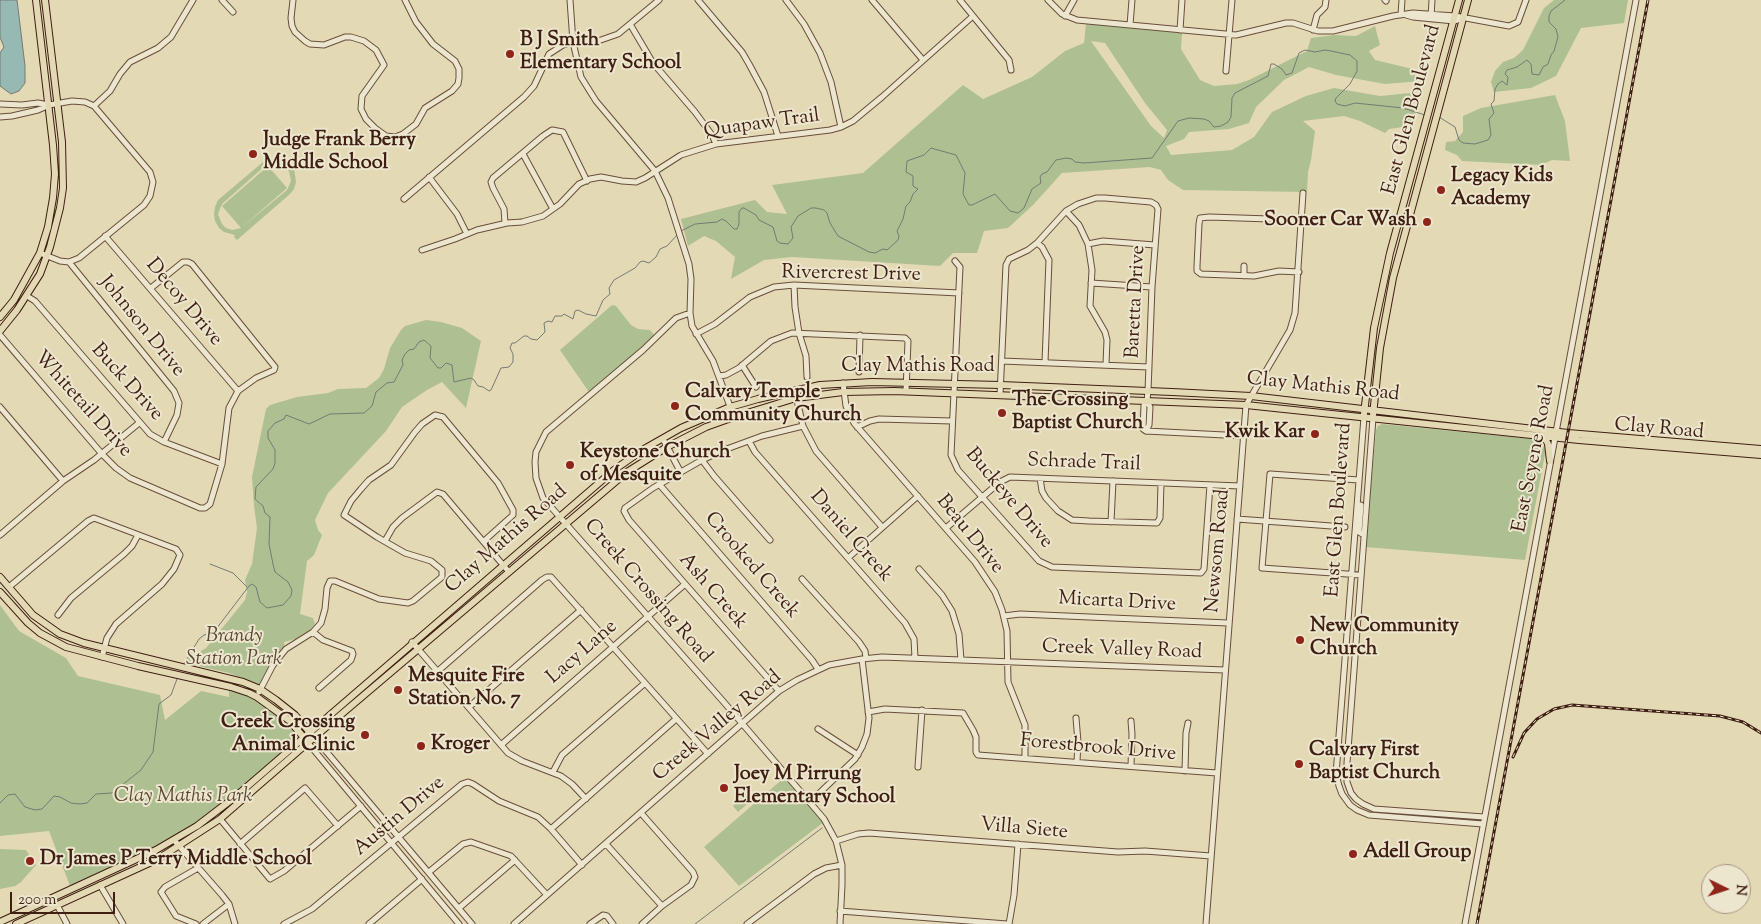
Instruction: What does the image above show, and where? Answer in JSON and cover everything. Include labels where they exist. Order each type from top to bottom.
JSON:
[{"type":"main road","points":[[0,317],[14,300],[40,253],[48,227],[55,174],[49,105],[36,0]]},
{"type":"main road","points":[[0,333],[27,296],[40,274],[56,227],[63,188],[62,142],[45,0]]},
{"type":"main road","name":"East Glen Boulevard","points":[[1364,418],[1374,328],[1390,253],[1459,0]]},
{"type":"main road","name":"East Glen Boulevard","points":[[1373,418],[1378,366],[1393,278],[1468,0]]},
{"type":"main road","points":[[1402,211],[1411,214]]},
{"type":"main road","name":"Clay Mathis Road","points":[[16,924],[158,859],[220,819],[308,743],[312,734],[349,697],[614,470],[644,449],[681,428],[730,407],[794,390],[843,383],[906,382],[1001,385],[1251,396],[1555,434]]},
{"type":"main road","points":[[1101,389],[1101,399]]},
{"type":"main road","name":"Clay Mathis Road","points":[[0,922],[136,860],[197,826],[235,797],[303,737],[312,734],[355,704],[627,472],[667,447],[706,427],[734,417],[796,398],[843,392],[906,391],[1246,405],[1538,435],[1555,434]]},
{"type":"main road","name":"Clay Road","points":[[1555,434],[1758,452]]},
{"type":"main road","points":[[1538,435],[1546,440],[1548,444],[1550,461]]},
{"type":"main road","points":[[0,577],[33,614],[51,628],[73,640],[234,679],[260,689],[288,708],[312,734]]},
{"type":"main road","points":[[0,592],[17,612],[40,633],[66,647],[161,672],[231,687],[257,697],[290,721],[308,743]]},
{"type":"main road","points":[[450,610],[456,617]]},
{"type":"main road","points":[[377,673],[383,680]]},
{"type":"main road","points":[[349,697],[355,704]]},
{"type":"street","points":[[94,106],[110,92],[120,74],[130,62],[158,48],[171,37],[193,0]]},
{"type":"street","points":[[222,0],[233,12]]},
{"type":"street","points":[[293,0],[292,26],[295,32],[305,41],[310,44],[324,45],[345,37],[351,37],[364,41],[376,50],[384,64],[362,96],[361,110],[366,119],[375,128],[386,136],[395,137],[403,134],[416,124],[424,108],[452,92],[458,84],[459,78],[459,70],[455,61],[433,44],[416,22],[405,0]]},
{"type":"street","points":[[570,0],[573,42],[578,68],[590,92],[616,127],[655,171],[665,191],[683,241],[691,279],[690,313],[696,334],[713,361],[734,417]]},
{"type":"street","points":[[404,199],[524,97],[534,86],[549,54],[563,44],[605,39],[618,34],[659,0]]},
{"type":"street","points":[[698,0],[742,52],[764,92],[778,136]]},
{"type":"street","points":[[786,0],[804,24],[820,53],[831,82],[841,127]]},
{"type":"street","points":[[872,0],[923,60]]},
{"type":"street","points":[[960,0],[1009,60],[1011,70]]},
{"type":"street","points":[[1048,0],[1066,16],[1082,21],[1229,34],[1244,34],[1286,23],[1293,23],[1313,30],[1333,31],[1413,13],[1464,18],[1509,26],[1518,22],[1526,0]]},
{"type":"street","points":[[1066,16],[1074,0]]},
{"type":"street","points":[[1130,25],[1132,0]]},
{"type":"street","points":[[1180,30],[1182,0]]},
{"type":"street","points":[[1226,71],[1232,0]]},
{"type":"street","points":[[1313,30],[1318,15],[1325,7],[1326,0]]},
{"type":"street","points":[[1402,0],[1404,15]]},
{"type":"street","points":[[1431,16],[1432,0]]},
{"type":"street","name":"East Scyene Road","points":[[1464,924],[1636,0]]},
{"type":"street","name":"Quapaw Trail","points":[[587,181],[601,177],[636,182],[681,155],[716,144],[841,127],[853,121],[973,16]]},
{"type":"street","points":[[630,24],[653,63],[712,135],[716,144]]},
{"type":"street","points":[[0,117],[38,110],[58,103],[85,102],[94,106],[150,172],[153,182],[150,196],[144,205],[78,258],[69,262],[40,253]]},
{"type":"street","points":[[0,104],[22,105],[38,103],[49,105]]},
{"type":"street","points":[[422,250],[477,230],[522,222],[543,216],[579,184],[587,181],[563,132],[552,130],[493,178],[491,182],[504,209],[505,224]]},
{"type":"street","points":[[523,154],[553,209]]},
{"type":"street","points":[[429,177],[457,214],[467,234]]},
{"type":"street","name":"Newsom Road","points":[[1206,924],[1246,405],[1290,330],[1295,314],[1303,193]]},
{"type":"street","name":"Baretta Drive","points":[[1066,211],[1078,204],[1096,198],[1151,202],[1156,205],[1158,209],[1152,287],[1148,391],[1150,407],[1143,428],[1146,431],[1244,436]]},
{"type":"street","points":[[1000,395],[1006,265],[1009,259],[1024,253],[1038,243],[1066,211],[1079,225],[1088,244],[1092,270],[1090,306],[1103,327],[1107,340],[1106,364]]},
{"type":"street","points":[[1299,272],[1279,271],[1244,276],[1205,274],[1197,271],[1200,218],[1301,220]]},
{"type":"street","name":"Decoy Drive","points":[[105,236],[238,391]]},
{"type":"street","points":[[1088,244],[1102,241],[1155,245]]},
{"type":"street","points":[[1038,243],[1049,260],[1045,362]]},
{"type":"street","name":"Buckeye Drive","points":[[955,261],[960,267],[952,421],[951,451],[953,462],[1036,558],[1048,566],[1201,573],[1204,569],[1210,486]]},
{"type":"street","name":"Johnson Drive","points":[[69,262],[174,392],[179,403],[178,415],[164,442]]},
{"type":"street","points":[[151,288],[183,262],[192,264],[276,367],[238,391],[229,408],[222,464]]},
{"type":"street","points":[[1244,266],[1244,276]]},
{"type":"street","points":[[1092,283],[1152,287]]},
{"type":"street","points":[[794,285],[795,307],[799,333],[806,357],[807,378]]},
{"type":"street","name":"Rivercrest Drive","points":[[696,334],[715,324],[750,297],[774,287],[794,285],[958,293]]},
{"type":"street","name":"Buck Drive","points":[[27,296],[34,301],[150,434],[164,442],[222,464]]},
{"type":"street","name":"Creek Crossing Road","points":[[690,313],[676,318],[546,432],[536,452],[536,478],[544,498],[567,522],[824,819],[836,841],[842,865],[840,924]]},
{"type":"street","name":"Whitetail Drive","points":[[0,333],[102,454],[116,468],[130,478],[200,508],[204,508],[210,504],[222,464]]},
{"type":"street","points":[[719,376],[731,372],[770,341],[786,334],[905,338],[908,340],[906,391]]},
{"type":"street","points":[[859,372],[860,336]]},
{"type":"street","points":[[1002,361],[1149,367]]},
{"type":"street","points":[[742,365],[756,387]]},
{"type":"street","name":"Beau Drive","points":[[843,383],[847,411],[857,427],[946,528],[982,572],[995,592],[1004,616],[1008,637],[1008,682],[1024,725],[1026,758]]},
{"type":"street","points":[[794,390],[803,426],[816,451],[882,526]]},
{"type":"street","points":[[0,407],[63,481]]},
{"type":"street","points":[[257,697],[276,660],[286,649],[313,632],[323,619],[327,588],[330,581],[335,581],[379,599],[408,603],[442,577],[442,570],[431,561],[407,554],[344,515],[351,501],[361,488],[394,462],[415,432],[430,417],[438,415],[443,417],[498,483],[513,512],[513,515],[484,541]]},
{"type":"street","name":"East Glen Boulevard","points":[[1350,805],[1338,786],[1336,774],[1364,418]]},
{"type":"street","name":"East Glen Boulevard","points":[[1356,799],[1347,782],[1347,763],[1373,418]]},
{"type":"street","points":[[857,427],[879,419],[952,421]]},
{"type":"street","points":[[0,535],[63,481],[102,454],[139,423]]},
{"type":"street","points":[[659,484],[702,460],[749,441],[803,426]]},
{"type":"street","points":[[663,439],[680,471]]},
{"type":"street","name":"Daniel Creek","points":[[749,441],[755,452],[907,627],[914,643],[915,658]]},
{"type":"street","points":[[702,460],[770,540]]},
{"type":"street","points":[[1359,480],[1270,474],[1262,568],[1361,576]]},
{"type":"street","name":"Schrade Trail","points":[[946,528],[982,496],[1007,478],[1240,486]]},
{"type":"street","points":[[1040,478],[1042,491],[1046,498],[1065,517],[1080,521],[1152,524],[1158,522],[1162,483]]},
{"type":"street","points":[[1111,522],[1113,481]]},
{"type":"street","name":"Ash Creek","points":[[659,484],[626,508],[624,512],[779,691]]},
{"type":"street","name":"Crooked Creek","points":[[659,484],[812,660],[818,670]]},
{"type":"street","points":[[385,541],[393,527],[402,518],[426,502],[434,492],[437,492],[443,494],[509,572]]},
{"type":"street","points":[[848,558],[918,496]]},
{"type":"street","points":[[1357,505],[1361,505],[1360,532],[1364,535]]},
{"type":"street","points":[[8,587],[94,518],[176,550],[179,553],[178,562],[169,577],[116,624],[109,633],[103,648],[102,657]]},
{"type":"street","points":[[1237,519],[1345,527]]},
{"type":"street","points":[[58,615],[72,598],[132,546],[138,535]]},
{"type":"street","points":[[919,569],[942,595],[952,611],[959,634],[961,660]]},
{"type":"street","points":[[438,670],[542,580],[548,577],[552,578],[708,754]]},
{"type":"street","points":[[802,579],[865,651],[868,712],[867,734],[858,755],[850,765],[810,802]]},
{"type":"street","name":"Lacy Lane","points":[[501,745],[685,584]]},
{"type":"street","points":[[469,707],[580,610]]},
{"type":"street","name":"Micarta Drive","points":[[1004,616],[1029,614],[1228,623]]},
{"type":"street","points":[[313,632],[323,640],[352,651],[353,654],[350,660],[319,688]]},
{"type":"street","points":[[412,642],[514,758],[553,772],[572,784],[586,799]]},
{"type":"street","name":"Creek Valley Road","points":[[514,924],[779,691],[818,670],[835,664],[864,658],[915,658],[1225,670]]},
{"type":"street","points":[[1345,660],[1354,661]]},
{"type":"street","points":[[553,772],[562,755],[645,683]]},
{"type":"street","points":[[868,712],[885,709],[922,710],[918,767]]},
{"type":"street","name":"Forestbrook Drive","points":[[922,710],[964,714],[974,730],[977,754],[1217,773]]},
{"type":"street","points":[[1076,718],[1077,762]]},
{"type":"street","points":[[551,829],[676,719]]},
{"type":"street","points":[[1130,721],[1132,734],[1131,766]]},
{"type":"street","points":[[1185,771],[1188,723]]},
{"type":"street","points":[[818,729],[858,755]]},
{"type":"street","points":[[312,734],[472,924]]},
{"type":"street","points":[[308,743],[459,924]]},
{"type":"street","points":[[1337,762],[1347,763]]},
{"type":"street","name":"Austin Drive","points":[[284,924],[312,909],[462,784],[468,782],[499,801],[538,817],[582,865]]},
{"type":"street","points":[[240,844],[305,788],[338,826]]},
{"type":"street","points":[[353,796],[359,790]]},
{"type":"street","points":[[1483,824],[1370,815],[1350,805],[1356,799],[1374,809],[1484,816]]},
{"type":"street","points":[[220,819],[270,879],[284,871],[361,806]]},
{"type":"street","points":[[1408,812],[1408,818]]},
{"type":"street","points":[[641,813],[693,872],[695,877],[692,885],[662,906],[642,924]]},
{"type":"street","name":"Villa Siete","points":[[836,841],[858,834],[869,833],[1118,852],[1145,850],[1211,856]]},
{"type":"street","points":[[174,840],[229,904],[234,924]]},
{"type":"street","points":[[429,872],[463,844],[476,842],[516,860],[547,895]]},
{"type":"street","points":[[606,844],[662,906]]},
{"type":"street","points":[[840,911],[956,922],[1008,924],[1014,895],[1018,844]]},
{"type":"street","points":[[458,908],[516,860]]},
{"type":"street","points":[[747,924],[814,874],[826,868],[842,865]]},
{"type":"street","points":[[196,924],[176,916],[161,892],[167,886],[198,868]]},
{"type":"street","points":[[369,924],[422,879]]},
{"type":"street","points":[[100,885],[123,924]]},
{"type":"street","points":[[203,924],[229,904]]},
{"type":"street","points":[[57,906],[66,924]]},
{"type":"street","points":[[590,924],[603,916],[609,918],[613,924]]},
{"type":"street","points":[[900,916],[900,924]]},
{"type":"green space","points":[[1554,0],[1628,0],[1624,23],[1581,28],[1556,76],[1531,88],[1494,92],[1491,82],[1495,71],[1503,62],[1514,58],[1523,50],[1544,8]]},
{"type":"green space","points":[[1086,24],[1182,33],[1181,49],[1200,80],[1214,86],[1237,84],[1249,80],[1307,51],[1311,38],[1335,35],[1356,36],[1375,26],[1380,45],[1369,51],[1375,60],[1417,70],[1421,81],[1385,84],[1336,75],[1309,67],[1284,80],[1256,107],[1249,123],[1229,129],[1189,132],[1184,139],[1166,146],[1171,155],[1232,150],[1254,137],[1272,112],[1306,96],[1334,88],[1380,96],[1410,93],[1416,114],[1410,126],[1389,129],[1385,133],[1360,121],[1344,116],[1303,121],[1315,131],[1308,172],[1307,192],[1183,190],[1168,180],[1161,170],[1150,167],[1062,173],[1033,205],[1008,228],[984,231],[977,253],[953,253],[940,266],[792,257],[764,260],[731,279],[735,257],[716,241],[704,236],[688,246],[681,219],[755,200],[767,212],[787,214],[772,185],[863,173],[963,85],[983,99],[1032,77],[1065,51],[1084,43]],"holes":[[[1091,41],[1105,43],[1145,103],[1167,130],[1164,138],[1151,126]]]},
{"type":"green space","points":[[1555,95],[1565,121],[1570,161],[1552,160],[1541,165],[1462,161],[1457,155],[1445,150],[1446,142],[1455,141],[1463,132],[1463,116],[1481,108]]},
{"type":"green space","points":[[276,158],[283,159],[294,168],[296,182],[294,189],[237,240],[234,237],[235,235],[224,232],[219,228],[215,221],[215,207],[218,200],[263,162]],"holes":[[[271,163],[281,164],[289,171],[291,181],[287,190],[241,228],[232,230],[222,224],[218,214],[222,204],[266,165]]]},
{"type":"green space","points":[[268,166],[287,188],[241,228],[222,206]]},
{"type":"green space","points":[[612,305],[616,306],[631,325],[638,329],[650,330],[655,336],[589,392],[560,350]]},
{"type":"green space","name":"Brandy Station Park","points":[[426,320],[462,328],[481,341],[466,408],[442,382],[427,390],[402,407],[386,431],[328,493],[315,520],[318,530],[322,535],[314,555],[307,561],[300,614],[313,618],[315,624],[309,632],[300,638],[284,642],[285,648],[261,686],[229,673],[185,663],[191,653],[206,648],[245,600],[247,592],[245,580],[252,564],[257,528],[252,477],[266,409],[270,405],[297,397],[328,393],[338,389],[366,388],[379,378],[384,369],[390,348],[401,330],[405,326]]},
{"type":"green space","points":[[1382,424],[1533,439],[1541,443],[1545,449],[1545,454],[1525,560],[1365,547],[1376,430]]},
{"type":"green space","name":"Clay Mathis Park","points":[[0,605],[19,631],[66,658],[78,676],[160,695],[165,720],[201,691],[229,697],[229,689],[255,699],[271,709],[292,727],[295,734],[293,740],[289,747],[226,802],[176,837],[111,870],[70,886],[49,831],[0,836]]},
{"type":"green space","points":[[785,777],[824,822],[739,886],[704,847]]},
{"type":"green space","points":[[744,789],[753,799],[738,812],[733,806],[741,799],[738,794]]},
{"type":"green space","points":[[0,849],[26,850],[36,865],[15,886],[0,889]]},
{"type":"water","points":[[0,0],[17,0],[25,66],[25,83],[19,91],[11,94],[0,86],[0,53],[4,47],[0,37]]},
{"type":"waterway","points":[[1439,117],[1455,127],[1459,140],[1463,143],[1475,144],[1488,140],[1491,135],[1489,119],[1494,113],[1491,104],[1494,101],[1495,89],[1502,81],[1507,85],[1508,77],[1505,74],[1507,70],[1517,67],[1527,60],[1531,64],[1532,74],[1539,75],[1543,67],[1548,64],[1558,37],[1556,29],[1549,22],[1549,16],[1551,11],[1565,0]]},
{"type":"waterway","points":[[681,231],[695,224],[717,222],[722,219],[734,229],[737,229],[739,212],[744,208],[756,215],[759,220],[773,227],[777,241],[788,244],[793,238],[791,227],[798,216],[811,208],[816,208],[827,213],[830,223],[838,236],[869,252],[875,253],[883,249],[887,250],[898,240],[897,231],[903,219],[906,206],[918,189],[913,186],[913,176],[906,172],[907,161],[924,155],[931,148],[956,155],[965,173],[963,194],[969,205],[995,194],[1010,211],[1018,213],[1024,208],[1032,189],[1041,183],[1040,177],[1042,174],[1047,172],[1056,160],[1066,158],[1084,163],[1152,158],[1178,121],[1189,118],[1204,119],[1209,121],[1214,127],[1221,126],[1228,122],[1231,117],[1232,98],[1235,93],[1268,76],[1271,64],[1282,69],[1286,75],[1292,73],[1299,53],[1305,50],[1315,52],[1325,50],[1350,55],[1357,61],[1357,71],[1350,84],[1336,98],[1337,104],[1345,106],[1355,103],[1403,108],[1425,115]]},
{"type":"waterway","points":[[184,664],[199,639],[204,635],[213,633],[252,584],[256,587],[260,602],[267,608],[283,605],[291,596],[292,590],[288,582],[275,572],[269,544],[270,517],[265,513],[263,506],[255,499],[256,487],[273,469],[275,463],[275,450],[268,438],[268,431],[275,423],[284,419],[286,415],[309,424],[330,414],[364,413],[372,406],[376,392],[387,383],[394,382],[403,365],[402,360],[405,354],[424,340],[431,346],[430,358],[438,368],[441,368],[446,363],[452,365],[454,382],[471,378],[478,386],[489,391],[501,368],[509,367],[513,362],[513,354],[510,348],[512,343],[515,343],[524,336],[537,340],[545,332],[544,323],[552,322],[555,316],[562,316],[564,314],[573,319],[575,311],[578,310],[596,316],[603,300],[610,294],[609,288],[614,280],[635,268],[640,262],[649,263],[656,257],[660,249],[667,246],[678,234]]},
{"type":"waterway","points":[[210,564],[233,573],[247,587]]},
{"type":"waterway","points":[[0,803],[8,795],[15,794],[25,807],[35,810],[42,809],[54,796],[71,803],[80,804],[87,803],[96,794],[112,793],[141,770],[153,752],[159,704],[171,695],[177,679]]},
{"type":"waterway","points":[[695,924],[822,828]]},
{"type":"railway","points":[[1477,924],[1648,0]]},
{"type":"railway","points":[[1513,757],[1524,733],[1537,719],[1554,709],[1572,705],[1720,716],[1743,722],[1761,733]]},
{"type":"place","name":"B J Smith Elementary School","points":[[510,54]]},
{"type":"place","name":"Judge Frank Berry Middle School","points":[[253,154]]},
{"type":"place","name":"Legacy Kids Academy","points":[[1441,190]]},
{"type":"place","name":"Sooner Car Wash","points":[[1427,222]]},
{"type":"place","name":"Calvary Temple Community Church","points":[[675,406]]},
{"type":"place","name":"The Crossing Baptist Church","points":[[1002,413]]},
{"type":"place","name":"Kwik Kar","points":[[1315,434]]},
{"type":"place","name":"Keystone Church of Mesquite","points":[[570,465]]},
{"type":"place","name":"New Community Church","points":[[1300,640]]},
{"type":"place","name":"Mesquite Fire Station No. 7","points":[[398,690]]},
{"type":"place","name":"Creek Crossing Animal Clinic","points":[[365,735]]},
{"type":"place","name":"Kroger","points":[[421,746]]},
{"type":"place","name":"Calvary First Baptist Church","points":[[1299,764]]},
{"type":"place","name":"Joey M Pirrung Elementary School","points":[[724,788]]},
{"type":"place","name":"Adell Group","points":[[1353,854]]},
{"type":"place","name":"Dr James P Terry Middle School","points":[[30,861]]}]
